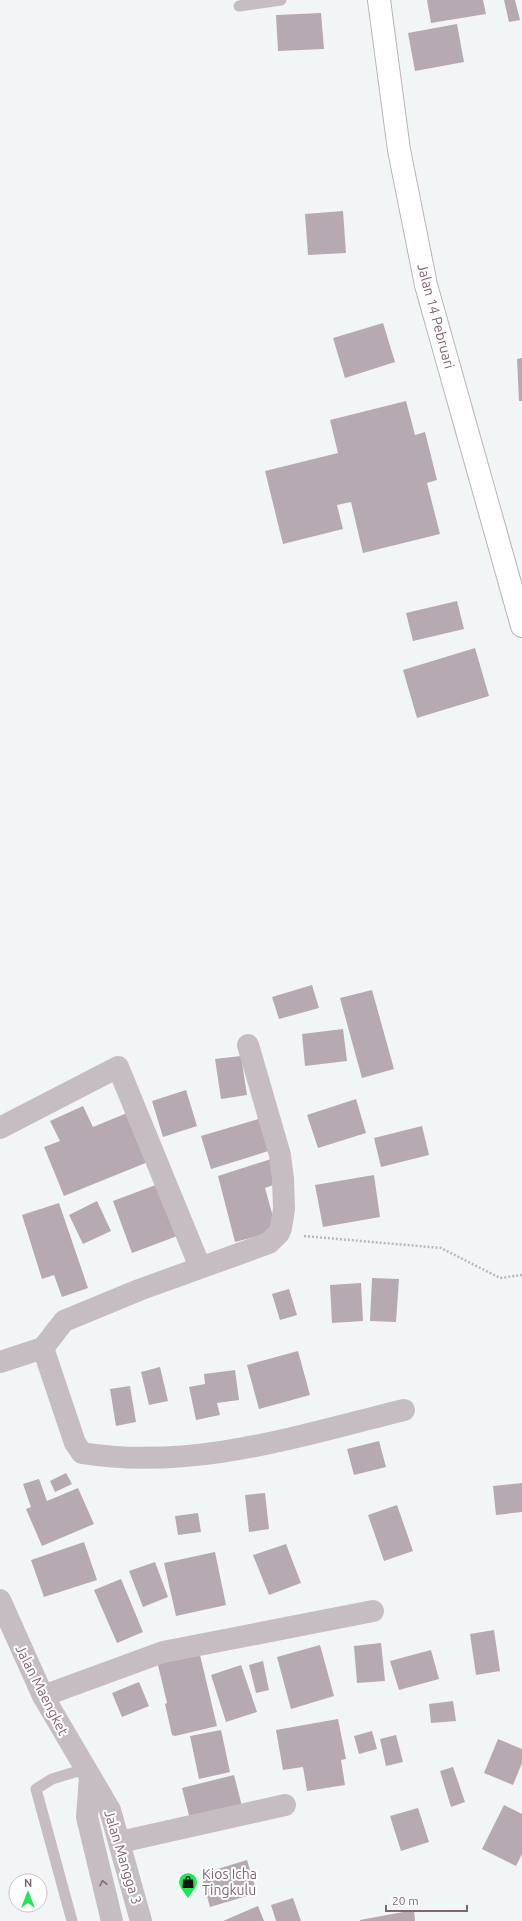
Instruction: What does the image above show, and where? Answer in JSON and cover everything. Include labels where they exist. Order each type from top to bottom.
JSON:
[{"type":"main road","name":"Jalan 14 Pebruari","points":[[379,0],[399,150],[426,285],[512,586],[522,626]]},
{"type":"street","points":[[0,1362],[43,1348],[64,1321],[139,1290],[269,1243],[279,1233],[284,1209],[283,1179],[280,1155],[248,1045]]},
{"type":"street","points":[[0,1128],[118,1067],[200,1267]]},
{"type":"street","points":[[43,1348],[77,1447],[82,1452],[90,1454],[159,1458],[225,1452],[404,1410]]},
{"type":"street","name":"Jalan Maengket","points":[[0,1600],[43,1696],[88,1773]]},
{"type":"street","points":[[43,1696],[164,1652],[373,1611]]},
{"type":"street","name":"Jalan Mangga 3","points":[[88,1773],[110,1810],[142,1921]]},
{"type":"street","name":"Jalan Mangga 3","points":[[88,1773],[87,1817],[112,1921]]},
{"type":"street","points":[[120,1842],[285,1805]]},
{"type":"lane","points":[[238,6],[281,0]]},
{"type":"lane","points":[[72,1921],[36,1789],[52,1779],[88,1773]]},
{"type":"path","points":[[279,1233],[441,1248],[500,1278],[522,1275]]},
{"type":"building","points":[[427,0],[483,0],[486,14],[431,23]]},
{"type":"building","points":[[504,0],[515,0],[520,20],[509,22]]},
{"type":"building","points":[[321,13],[324,49],[278,51],[276,15]]},
{"type":"building","points":[[457,24],[464,62],[415,71],[408,33]]},
{"type":"building","points":[[343,211],[346,253],[308,255],[305,214]]},
{"type":"building","points":[[383,323],[395,362],[345,378],[333,338]]},
{"type":"building","points":[[522,358],[522,401],[519,401],[517,359]]},
{"type":"building","points":[[406,401],[415,435],[425,432],[437,480],[427,483],[440,534],[363,553],[351,502],[337,505],[343,529],[283,544],[265,471],[338,453],[330,420]]},
{"type":"building","points":[[457,601],[464,629],[413,641],[406,613]]},
{"type":"building","points":[[475,648],[489,696],[417,718],[403,670]]},
{"type":"building","points":[[312,985],[319,1008],[279,1019],[272,997]]},
{"type":"building","points":[[372,990],[394,1069],[362,1078],[340,998]]},
{"type":"building","points":[[343,1029],[347,1061],[305,1066],[302,1034]]},
{"type":"building","points":[[241,1056],[247,1095],[221,1099],[215,1059]]},
{"type":"building","points":[[186,1090],[197,1126],[163,1137],[152,1101]]},
{"type":"building","points":[[356,1099],[366,1133],[318,1148],[307,1115]]},
{"type":"building","points":[[83,1106],[93,1127],[127,1113],[148,1162],[64,1196],[44,1147],[60,1141],[50,1121]]},
{"type":"building","points":[[265,1117],[275,1149],[211,1169],[201,1136]]},
{"type":"building","points":[[422,1126],[429,1155],[381,1167],[374,1138]]},
{"type":"building","points":[[271,1159],[279,1183],[265,1188],[277,1231],[235,1242],[218,1176]]},
{"type":"building","points":[[374,1175],[380,1217],[323,1227],[315,1185]]},
{"type":"building","points":[[161,1183],[180,1235],[132,1253],[113,1201]]},
{"type":"building","points":[[97,1201],[111,1231],[83,1244],[69,1215]]},
{"type":"building","points":[[59,1203],[88,1288],[62,1297],[54,1275],[42,1279],[22,1215]]},
{"type":"building","points":[[372,1278],[399,1279],[396,1322],[370,1321]]},
{"type":"building","points":[[361,1283],[363,1321],[332,1323],[330,1285]]},
{"type":"building","points":[[289,1289],[297,1315],[280,1320],[272,1294]]},
{"type":"building","points":[[298,1351],[310,1395],[259,1409],[247,1365]]},
{"type":"building","points":[[160,1367],[168,1401],[149,1405],[141,1372]]},
{"type":"building","points":[[235,1370],[239,1400],[217,1403],[220,1415],[196,1420],[189,1387],[205,1384],[204,1374]]},
{"type":"building","points":[[130,1386],[136,1422],[116,1426],[110,1389]]},
{"type":"building","points":[[379,1441],[386,1467],[354,1475],[347,1449]]},
{"type":"building","points":[[66,1473],[72,1484],[55,1492],[50,1481]]},
{"type":"building","points":[[39,1479],[47,1501],[78,1488],[94,1524],[42,1546],[26,1509],[31,1507],[23,1484]]},
{"type":"building","points":[[522,1483],[522,1512],[496,1515],[493,1486]]},
{"type":"building","points":[[265,1493],[269,1529],[249,1532],[245,1495]]},
{"type":"building","points":[[397,1505],[413,1551],[384,1561],[368,1515]]},
{"type":"building","points":[[198,1513],[201,1532],[178,1535],[175,1516]]},
{"type":"building","points":[[84,1542],[97,1580],[44,1597],[31,1560]]},
{"type":"building","points":[[286,1544],[301,1583],[269,1595],[253,1555]]},
{"type":"building","points":[[215,1552],[226,1605],[176,1616],[164,1563]]},
{"type":"building","points":[[155,1562],[168,1597],[143,1607],[129,1571]]},
{"type":"building","points":[[121,1579],[143,1632],[117,1643],[94,1590]]},
{"type":"building","points":[[494,1630],[500,1671],[476,1675],[470,1634]]},
{"type":"building","points":[[381,1643],[385,1681],[357,1683],[354,1646]]},
{"type":"building","points":[[320,1645],[334,1696],[291,1709],[277,1657]]},
{"type":"building","points":[[431,1650],[439,1679],[399,1690],[390,1661]]},
{"type":"building","points":[[199,1651],[217,1726],[175,1736],[172,1735],[165,1704],[167,1703],[157,1661]]},
{"type":"building","points":[[263,1661],[269,1690],[256,1693],[249,1665]]},
{"type":"building","points":[[241,1665],[257,1712],[226,1722],[211,1675]]},
{"type":"building","points":[[139,1682],[149,1706],[122,1717],[112,1693]]},
{"type":"building","points":[[453,1701],[456,1721],[431,1723],[429,1704]]},
{"type":"building","points":[[338,1719],[346,1759],[341,1760],[345,1785],[307,1791],[303,1767],[283,1770],[276,1730]]},
{"type":"building","points":[[221,1730],[230,1772],[199,1779],[190,1736]]},
{"type":"building","points":[[372,1731],[377,1749],[359,1754],[354,1736]]},
{"type":"building","points":[[396,1735],[403,1762],[386,1766],[380,1739]]},
{"type":"building","points":[[498,1739],[522,1749],[522,1763],[513,1785],[484,1773]]},
{"type":"building","points":[[453,1767],[465,1802],[451,1807],[440,1771]]},
{"type":"building","points":[[234,1775],[243,1810],[191,1823],[182,1788]]},
{"type":"building","points":[[504,1805],[522,1814],[522,1854],[516,1866],[482,1849]]},
{"type":"building","points":[[418,1808],[429,1842],[401,1851],[390,1816]]},
{"type":"building","points":[[247,1860],[257,1893],[210,1907],[201,1874]]},
{"type":"building","points":[[293,1898],[301,1921],[276,1921],[271,1905]]},
{"type":"building","points":[[258,1906],[264,1921],[223,1921]]},
{"type":"building","points":[[414,1910],[415,1921],[360,1921],[360,1920]]},
{"type":"place","name":"Kios Icha Tingkulu","points":[[188,1899]]}]
